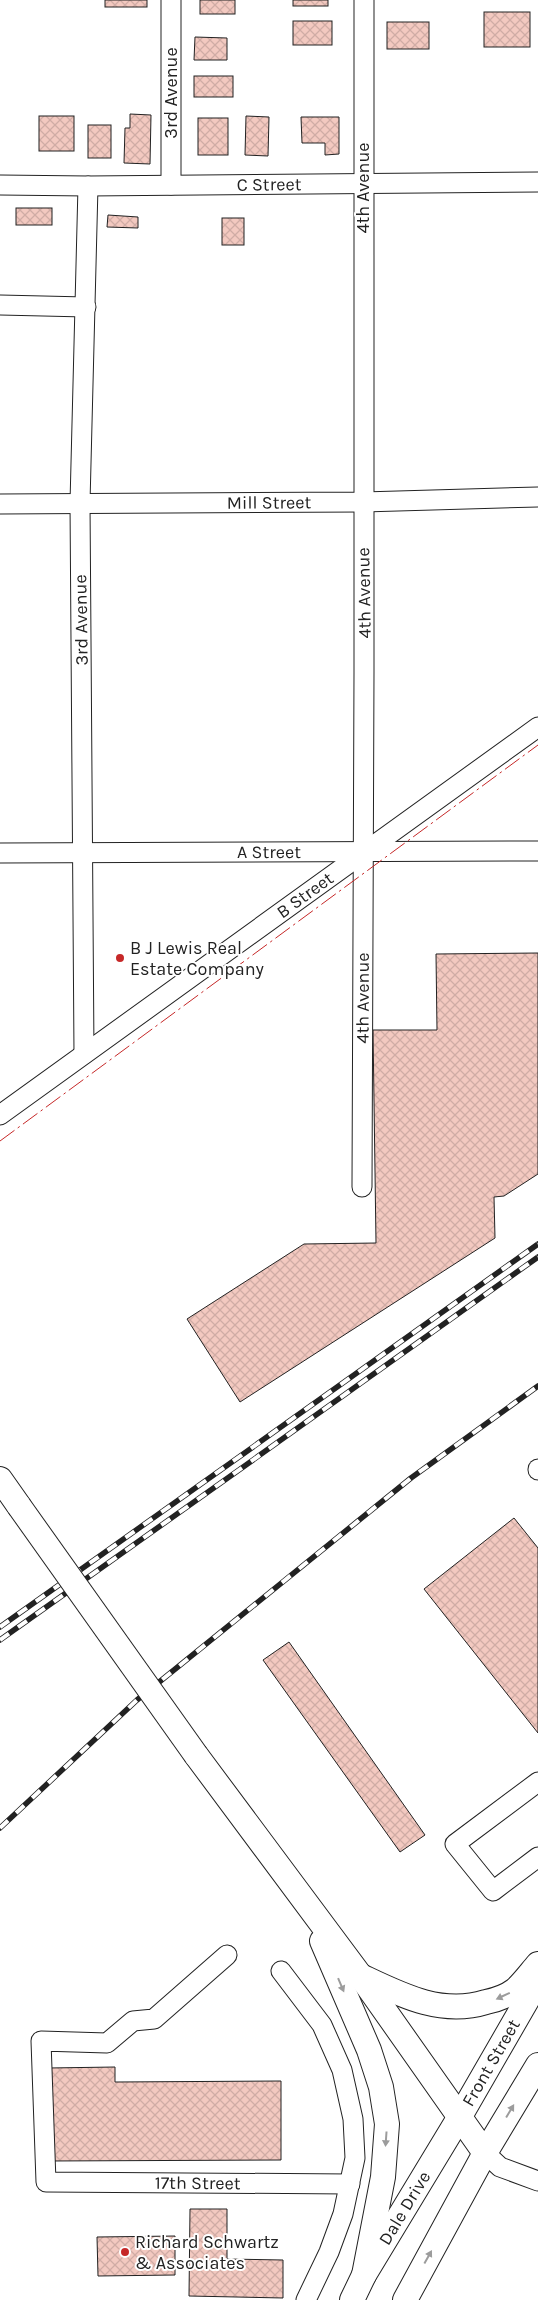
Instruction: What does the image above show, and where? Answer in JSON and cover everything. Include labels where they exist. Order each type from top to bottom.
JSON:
[{"type":"main road","points":[[0,1479],[196,1755],[308,1908],[359,1974],[484,2153]]},
{"type":"main road","points":[[308,1908],[369,2050],[380,2086],[388,2124],[383,2177],[364,2275]]},
{"type":"main road","points":[[359,1974],[404,1996],[444,2007],[461,2008],[498,1999],[514,1990],[538,1964]]},
{"type":"main road","name":"Front Street","points":[[459,2118],[538,1980]]},
{"type":"main road","points":[[405,2300],[484,2153],[538,2065]]},
{"type":"main road","name":"Dale Drive","points":[[352,2300],[364,2275],[459,2118]]},
{"type":"street","name":"3rd Avenue","points":[[171,0],[171,185]]},
{"type":"street","name":"4th Avenue","points":[[362,1186],[364,0]]},
{"type":"street","name":"C Street","points":[[0,185],[538,182]]},
{"type":"street","name":"3rd Avenue","points":[[84,1054],[80,504],[88,186]]},
{"type":"street","points":[[0,305],[86,307]]},
{"type":"street","name":"Mill Street","points":[[0,504],[363,502],[538,498]]},
{"type":"street","name":"B Street","points":[[0,1115],[538,727]]},
{"type":"street","name":"A Street","points":[[0,853],[84,851],[538,851]]},
{"type":"street","points":[[538,1782],[455,1844],[493,1891],[538,1856]]},
{"type":"street","name":"17th Street","points":[[227,1955],[154,2020],[133,2021],[107,2043],[41,2042],[46,2182],[350,2184]]},
{"type":"street","points":[[281,1971],[322,2025],[342,2070],[353,2119],[355,2158],[343,2214],[329,2252],[306,2300]]},
{"type":"street","points":[[484,2153],[500,2166],[538,2181]]},
{"type":"building","points":[[105,0],[147,0],[147,7],[105,7]]},
{"type":"building","points":[[200,0],[235,0],[235,14],[200,14]]},
{"type":"building","points":[[293,0],[328,0],[328,6],[293,6]]},
{"type":"building","points":[[484,12],[530,12],[530,47],[484,47]]},
{"type":"building","points":[[293,21],[332,21],[332,45],[293,45]]},
{"type":"building","points":[[387,22],[429,22],[429,49],[387,49]]},
{"type":"building","points":[[195,37],[227,38],[227,60],[194,60]]},
{"type":"building","points":[[194,76],[233,76],[233,97],[194,97]]},
{"type":"building","points":[[130,114],[151,115],[150,164],[124,163],[125,128],[130,128]]},
{"type":"building","points":[[39,116],[74,116],[74,151],[39,151]]},
{"type":"building","points":[[246,116],[269,117],[268,156],[245,155]]},
{"type":"building","points":[[301,117],[339,117],[339,154],[325,155],[325,143],[302,143]]},
{"type":"building","points":[[198,118],[228,118],[228,155],[198,155]]},
{"type":"building","points":[[88,125],[111,125],[111,158],[88,158]]},
{"type":"building","points":[[16,208],[52,208],[52,225],[16,225]]},
{"type":"building","points":[[108,215],[138,217],[138,228],[107,227]]},
{"type":"building","points":[[222,218],[244,218],[244,245],[222,245]]},
{"type":"building","points":[[538,953],[538,1174],[504,1196],[494,1197],[495,1238],[240,1402],[187,1319],[304,1244],[376,1243],[373,1030],[437,1030],[436,954]]},
{"type":"building","points":[[514,1518],[538,1548],[538,1733],[424,1589]]},
{"type":"building","points":[[289,1642],[425,1835],[400,1852],[263,1660]]},
{"type":"building","points":[[115,2067],[115,2082],[281,2081],[281,2160],[48,2161],[48,2068]]},
{"type":"building","points":[[190,2209],[227,2209],[227,2259],[283,2260],[283,2298],[189,2296]]},
{"type":"building","points":[[175,2236],[175,2275],[98,2276],[97,2237]]},
{"type":"railway","points":[[0,1627],[538,1244]]},
{"type":"railway","points":[[0,1640],[538,1257]]},
{"type":"railway","points":[[0,1828],[137,1700],[411,1478],[538,1386]]},
{"type":"power","points":[[0,1141],[538,745]]},
{"type":"place","name":"B J Lewis Real Estate Company","points":[[120,958]]},
{"type":"place","name":"Richard Schwartz & Associates","points":[[125,2252]]}]
